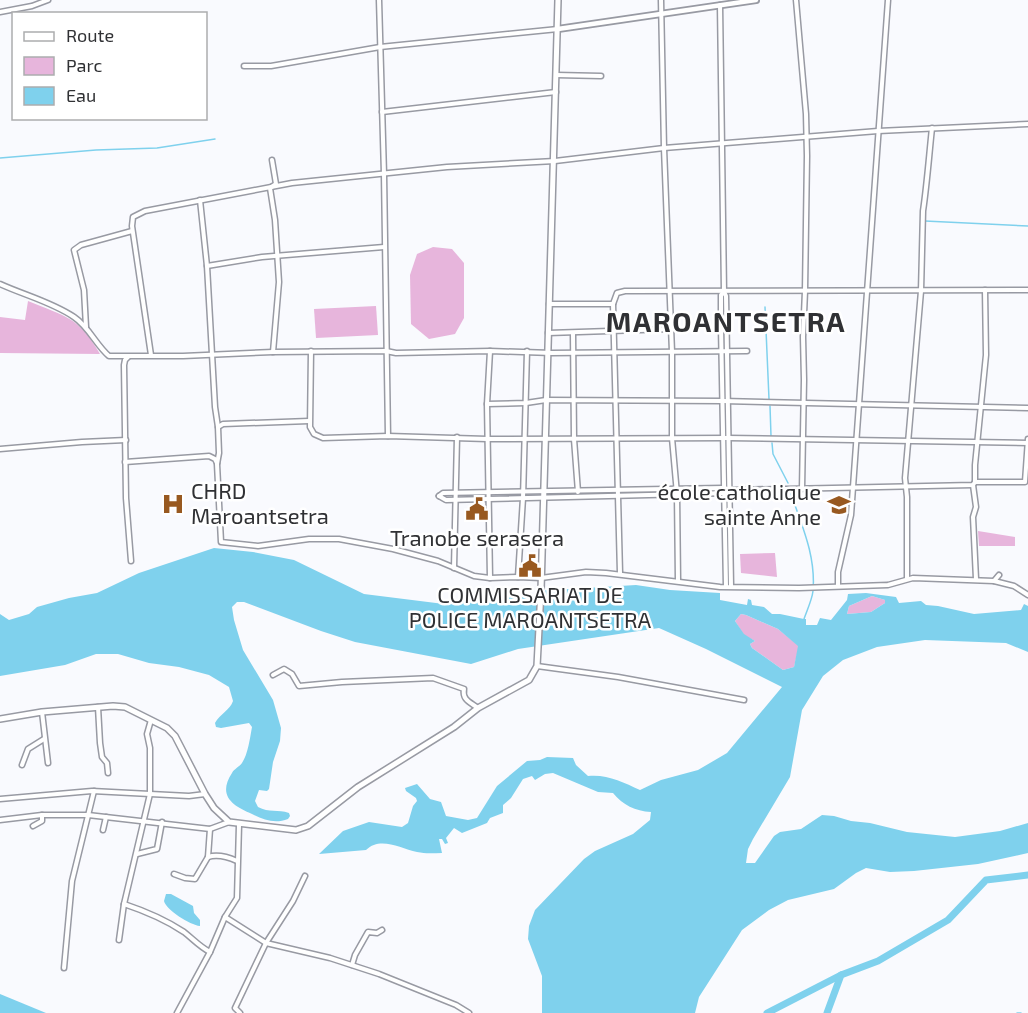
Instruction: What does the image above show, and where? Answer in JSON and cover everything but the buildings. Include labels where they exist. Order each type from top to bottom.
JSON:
[{"type":"main road","points":[[0,719],[98,706],[125,707],[166,728],[175,736],[205,794],[214,808],[229,822],[296,830],[308,826],[352,791],[454,727],[478,708],[529,680],[537,666],[541,590],[558,0]]},
{"type":"street","points":[[0,12],[32,6],[48,0]]},
{"type":"street","points":[[379,0],[388,436]]},
{"type":"street","points":[[661,0],[672,352],[672,438],[677,488],[678,580]]},
{"type":"street","points":[[244,66],[271,66],[380,47],[558,28],[756,0]]},
{"type":"street","points":[[796,0],[806,137],[802,489]]},
{"type":"street","points":[[838,586],[838,572],[850,523],[853,488],[888,0]]},
{"type":"street","points":[[720,5],[724,292],[721,295],[731,586]]},
{"type":"street","points":[[556,75],[601,76]]},
{"type":"street","points":[[382,112],[556,92]]},
{"type":"street","points":[[151,355],[132,231],[133,217],[145,211],[292,183],[495,163],[555,161],[664,148],[878,131],[1028,124]]},
{"type":"street","points":[[907,578],[905,486],[921,291],[923,211],[932,128]]},
{"type":"street","points":[[270,188],[276,184],[272,160]]},
{"type":"street","points":[[270,188],[275,220],[279,282],[273,352]]},
{"type":"street","points":[[200,200],[218,426],[217,464],[221,542],[258,546],[309,539],[339,539],[393,549],[438,561],[474,576],[490,578],[541,578],[586,572],[620,573],[704,585],[810,588],[888,585],[899,583],[907,578],[976,579],[1010,584],[1028,595]]},
{"type":"street","points":[[86,327],[84,288],[74,250],[81,245],[132,231]]},
{"type":"street","points":[[207,266],[277,256],[384,247]]},
{"type":"street","points":[[0,284],[59,308],[74,317],[86,327],[109,356],[183,356],[311,351],[396,353],[747,351]]},
{"type":"street","points":[[976,579],[972,517],[976,507],[974,483],[986,355],[985,290]]},
{"type":"street","points":[[620,573],[613,304],[615,296],[620,291],[1028,290]]},
{"type":"street","points":[[549,304],[613,304]]},
{"type":"street","points":[[548,333],[671,329]]},
{"type":"street","points":[[573,333],[574,439],[578,492]]},
{"type":"street","points":[[311,351],[309,421],[312,431],[323,438],[388,436],[487,439],[726,438],[1028,442],[1025,482],[802,489],[677,488],[619,493],[455,496]]},
{"type":"street","points":[[490,351],[487,404],[490,578]]},
{"type":"street","points":[[518,577],[527,351]]},
{"type":"street","points":[[129,356],[124,365],[125,462],[131,561]]},
{"type":"street","points":[[487,404],[546,400],[725,401],[1028,408]]},
{"type":"street","points":[[218,426],[309,421]]},
{"type":"street","points":[[453,568],[457,437]]},
{"type":"street","points":[[0,449],[126,440]]},
{"type":"street","points":[[125,462],[209,456],[215,459],[217,464]]},
{"type":"street","points":[[544,495],[578,492],[677,494],[727,490]]},
{"type":"street","points":[[726,586],[727,490]]},
{"type":"street","points":[[994,580],[999,575]]},
{"type":"street","points":[[537,666],[625,678],[744,700]]},
{"type":"street","points":[[273,675],[284,669],[292,674],[299,686],[350,681],[433,678],[464,689],[464,699],[478,708]]},
{"type":"street","points":[[98,706],[102,757],[108,763],[108,773]]},
{"type":"street","points":[[42,712],[48,763]]},
{"type":"street","points":[[119,940],[124,904],[150,794],[150,748],[147,735],[151,720]]},
{"type":"street","points":[[22,765],[28,749],[44,739]]},
{"type":"street","points":[[64,968],[72,881],[94,791]]},
{"type":"street","points":[[0,800],[94,791],[189,796],[205,794]]},
{"type":"street","points":[[33,826],[42,821],[42,815]]},
{"type":"street","points":[[0,820],[42,815],[88,815],[210,829],[229,822]]},
{"type":"street","points":[[103,830],[106,817]]},
{"type":"street","points":[[137,854],[157,849],[162,822]]},
{"type":"street","points":[[177,1013],[210,952],[225,917],[237,898],[239,825]]},
{"type":"street","points":[[174,873],[195,879],[208,857],[210,829]]},
{"type":"street","points":[[208,857],[225,857],[237,861]]},
{"type":"street","points":[[240,1013],[235,1008],[267,943],[293,902],[305,876]]},
{"type":"street","points":[[124,904],[166,921],[210,952]]},
{"type":"street","points":[[225,917],[267,943],[352,964],[415,988],[469,1013]]},
{"type":"street","points":[[352,964],[368,932],[377,933],[382,930]]},
{"type":"green space","points":[[433,247],[452,249],[464,263],[464,318],[455,334],[429,339],[411,324],[410,275],[417,254]]},
{"type":"green space","points":[[28,301],[70,319],[85,332],[100,354],[0,353],[0,317],[25,320]]},
{"type":"green space","points":[[376,306],[378,335],[316,338],[314,309]]},
{"type":"green space","points":[[978,531],[1015,537],[1015,546],[979,546]]},
{"type":"green space","points":[[775,553],[777,577],[741,573],[740,554]]},
{"type":"green space","points":[[872,596],[885,600],[885,603],[871,612],[847,614],[849,606]]},
{"type":"green space","points":[[741,614],[778,629],[799,646],[794,667],[783,670],[752,648],[750,644],[755,641],[744,635],[735,621]]},
{"type":"water","points":[[214,548],[253,552],[294,560],[364,594],[444,604],[525,596],[528,600],[534,600],[536,591],[636,585],[720,593],[720,600],[747,605],[748,599],[751,600],[752,605],[764,607],[772,614],[806,619],[806,625],[817,625],[820,618],[831,620],[847,600],[848,594],[866,593],[896,597],[899,603],[921,601],[926,605],[974,614],[1021,610],[1024,604],[1028,606],[1028,652],[1006,643],[925,640],[877,647],[843,660],[823,676],[802,710],[790,777],[753,839],[748,849],[746,863],[755,863],[774,836],[780,832],[801,829],[822,815],[907,832],[955,837],[1000,831],[1028,823],[1028,853],[978,864],[914,871],[890,872],[866,868],[834,889],[788,900],[769,910],[742,930],[699,997],[695,1013],[542,1013],[542,976],[528,939],[529,926],[535,910],[584,859],[595,851],[633,834],[650,820],[651,812],[630,807],[613,793],[598,792],[553,773],[545,774],[535,780],[532,776],[523,779],[511,798],[503,805],[503,813],[490,818],[487,823],[462,833],[454,828],[446,838],[448,843],[445,844],[442,839],[439,839],[442,853],[420,853],[384,843],[366,850],[319,854],[343,831],[369,822],[402,827],[408,823],[413,806],[417,801],[405,788],[417,784],[430,799],[441,802],[446,816],[468,820],[477,818],[497,786],[527,761],[547,757],[573,758],[576,765],[588,776],[608,777],[640,790],[661,780],[698,770],[727,753],[782,687],[659,628],[518,649],[471,664],[355,642],[244,602],[237,602],[232,607],[243,650],[273,700],[281,728],[269,789],[259,790],[255,801],[262,809],[289,813],[290,816],[288,819],[270,821],[233,804],[229,799],[226,788],[228,781],[246,755],[252,727],[249,723],[216,727],[215,723],[233,701],[229,687],[209,675],[118,654],[96,654],[65,665],[0,676],[0,614],[9,620],[29,614],[37,607],[97,593],[139,573]],"holes":[[[872,596],[885,600],[885,603],[871,612],[847,614],[849,606]],[[741,614],[778,629],[798,646],[794,667],[783,670],[752,648],[750,644],[755,641],[744,634],[735,621]]]},
{"type":"water","points":[[166,894],[171,894],[193,906],[194,913],[200,920],[200,926],[185,920],[169,909],[164,901]]},
{"type":"water","points":[[0,994],[46,1013],[0,1013]]},
{"type":"waterway","points":[[0,158],[96,150],[157,148],[215,139]]},
{"type":"waterway","points":[[925,221],[1028,226]]},
{"type":"waterway","points":[[765,307],[769,399]]},
{"type":"waterway","points":[[770,406],[771,436]]},
{"type":"waterway","points":[[772,443],[773,454],[788,483]]},
{"type":"waterway","points":[[791,494],[807,541],[812,566],[813,591],[804,619]]},
{"type":"waterway","points":[[827,1013],[841,975],[878,961],[948,920],[986,880],[1028,875]]},
{"type":"waterway","points":[[767,1013],[841,975]]},
{"type":"place","name":"CHRD Maroantsetra","points":[[173,504]]},
{"type":"place","name":"école catholique sainte Anne","points":[[839,505]]},
{"type":"place","name":"Tranobe serasera","points":[[477,509]]},
{"type":"place","name":"COMMISSARIAT DE POLICE MAROANTSETRA","points":[[530,566]]},
{"type":"district","name":"MAROANTSETRA","points":[[726,322]]}]
